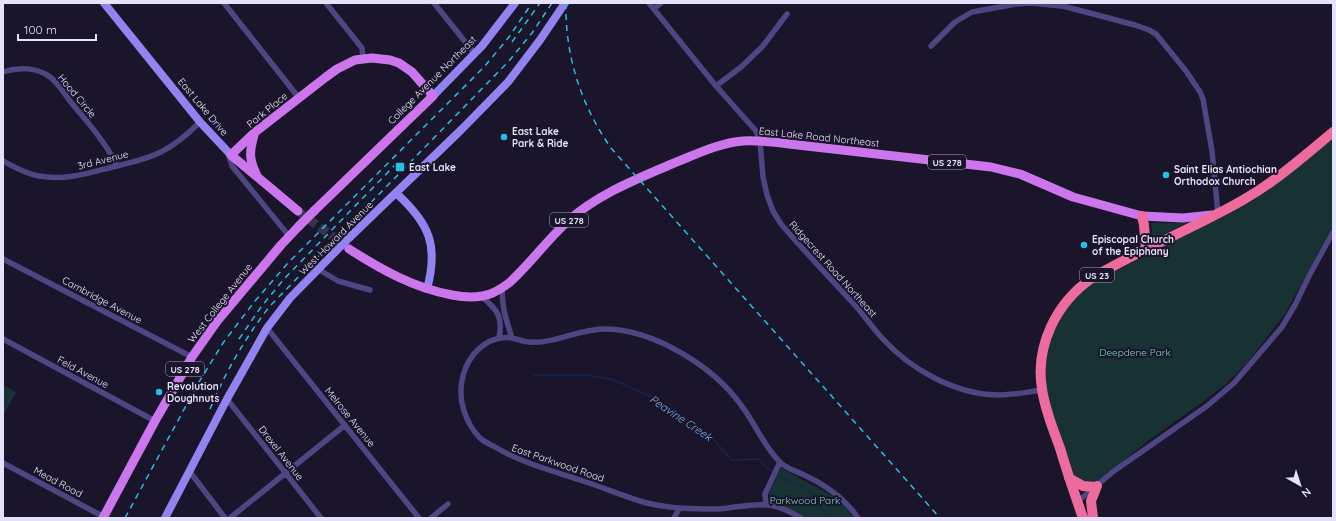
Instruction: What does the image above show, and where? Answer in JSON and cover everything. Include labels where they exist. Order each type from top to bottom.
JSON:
[{"type":"highway","name":"US 23","points":[[1083,518],[1047,411],[1042,390],[1041,368],[1045,343],[1051,326],[1065,302],[1092,278],[1218,214],[1260,189],[1298,161],[1333,132]]},
{"type":"highway","points":[[1142,216],[1146,250]]},
{"type":"highway","points":[[1069,478],[1083,486],[1096,486],[1091,501],[1093,518]]},
{"type":"main road","name":"East Lake Drive","points":[[104,3],[200,122],[229,154],[298,211]]},
{"type":"main road","name":"College Avenue Northeast","points":[[359,166],[433,96],[474,54],[500,24],[514,3]]},
{"type":"main road","name":"West Howard Avenue","points":[[165,518],[227,399],[267,328],[283,306],[350,237],[461,130],[508,82],[540,40],[565,3]]},
{"type":"main road","name":"Park Place","points":[[229,154],[337,68],[346,63],[363,58]]},
{"type":"main road","points":[[363,58],[390,60],[406,67],[420,80],[433,96]]},
{"type":"main road","points":[[254,133],[250,154],[251,164],[260,180]]},
{"type":"main road","name":"East Lake Road Northeast","points":[[350,249],[382,270],[414,285],[461,296],[482,296],[502,288],[516,277],[568,220],[600,197],[637,179],[716,146],[744,141],[760,141],[995,168],[1020,174],[1073,197],[1142,216],[1183,218],[1218,214]]},
{"type":"main road","name":"West College Avenue","points":[[103,517],[155,421],[192,357],[218,320],[289,236],[359,166]]},
{"type":"main road","points":[[396,193],[420,218],[429,238],[432,262],[427,289]]},
{"type":"street","points":[[224,3],[299,98]]},
{"type":"street","points":[[326,3],[362,48],[363,58]]},
{"type":"street","points":[[434,3],[474,54]]},
{"type":"street","name":"Ridgecrest Road Northeast","points":[[649,3],[758,135],[760,141],[763,177],[767,195],[781,224],[854,304],[883,339],[901,356],[936,379],[955,387],[974,392],[1000,395],[1042,390]]},
{"type":"street","points":[[654,9],[660,3]]},
{"type":"street","points":[[931,46],[955,22],[972,12],[1016,4],[1030,3],[1063,6],[1104,16],[1149,30],[1161,41],[1186,71],[1203,99],[1212,151],[1218,214]]},
{"type":"street","points":[[716,86],[741,67],[762,47],[787,14]]},
{"type":"street","name":"Hood Circle","points":[[3,72],[22,68],[37,71],[51,78],[91,127],[117,166]]},
{"type":"street","name":"3rd Avenue","points":[[3,161],[20,170],[38,176],[59,178],[90,174],[147,158],[162,151],[177,142],[200,122]]},
{"type":"street","points":[[229,154],[232,166],[289,236]]},
{"type":"street","points":[[1077,502],[1133,458],[1207,406],[1234,383],[1282,326],[1295,305],[1333,232]]},
{"type":"street","name":"Cambridge Avenue","points":[[3,259],[192,357]]},
{"type":"street","points":[[318,269],[338,281],[370,290]]},
{"type":"street","points":[[502,288],[504,318],[512,338]]},
{"type":"street","points":[[482,296],[492,305],[499,316],[501,328],[499,338],[512,338],[523,342],[539,343],[605,328],[624,331],[655,340],[694,361],[720,381],[741,404],[771,453],[784,466],[802,474],[834,493],[848,505],[858,518]]},
{"type":"street","name":"Melrose Avenue","points":[[267,328],[419,518]]},
{"type":"street","name":"East Parkwood Road","points":[[499,338],[487,343],[478,350],[468,364],[461,382],[461,401],[466,417],[479,437],[502,452],[526,462],[646,502],[679,509],[719,509],[766,504],[783,509],[801,518]]},
{"type":"street","name":"Feld Avenue","points":[[3,339],[155,421]]},
{"type":"street","name":"Drexel Avenue","points":[[227,399],[321,518]]},
{"type":"street","points":[[230,518],[345,425]]},
{"type":"street","points":[[766,504],[765,494],[780,462]]},
{"type":"street","name":"Mead Road","points":[[3,463],[103,517]]},
{"type":"street","points":[[190,472],[225,518]]},
{"type":"street","points":[[431,518],[448,504]]},
{"type":"street","points":[[674,518],[679,509]]},
{"type":"green space","name":"Deepdene Park","points":[[1333,138],[1333,225],[1285,314],[1247,363],[1226,384],[1149,440],[1094,485],[1089,485],[1075,477],[1049,405],[1045,389],[1046,358],[1049,340],[1067,307],[1087,287],[1254,200]]},
{"type":"green space","points":[[1151,223],[1186,223],[1153,240]]},
{"type":"green space","points":[[5,386],[16,392],[5,412],[3,412],[3,390]]},
{"type":"green space","name":"Parkwood Park","points":[[781,468],[831,495],[843,504],[854,518],[803,518],[771,502],[769,494]]},
{"type":"waterway","name":"Peavine Creek","points":[[534,375],[585,375],[611,379],[650,396],[665,407],[677,412],[686,423],[712,438],[732,460],[758,459],[771,471]]},
{"type":"waterway","name":"Peavine Creek","points":[[779,476],[810,492],[818,501],[826,518]]},
{"type":"tunnel","points":[[298,211],[348,248]]},
{"type":"railway","points":[[125,518],[199,382],[223,343],[255,301],[288,263],[484,67],[509,37],[532,3]]},
{"type":"railway","points":[[512,42],[540,3]]},
{"type":"railway","points":[[210,409],[236,356],[269,307],[508,62],[532,33],[552,3]]},
{"type":"railway","points":[[566,3],[568,42],[577,79],[591,115],[611,148],[940,518]]},
{"type":"railway","points":[[239,339],[261,307],[284,279],[396,164]]},
{"type":"place","name":"East Lake Park & Ride","points":[[504,137]]},
{"type":"place","name":"East Lake","points":[[400,167]]},
{"type":"place","name":"Saint Elias Antiochian Orthodox Church","points":[[1166,175]]},
{"type":"place","name":"Episcopal Church of the Epiphany","points":[[1084,245]]},
{"type":"place","name":"Revolution Doughnuts","points":[[159,392]]}]
